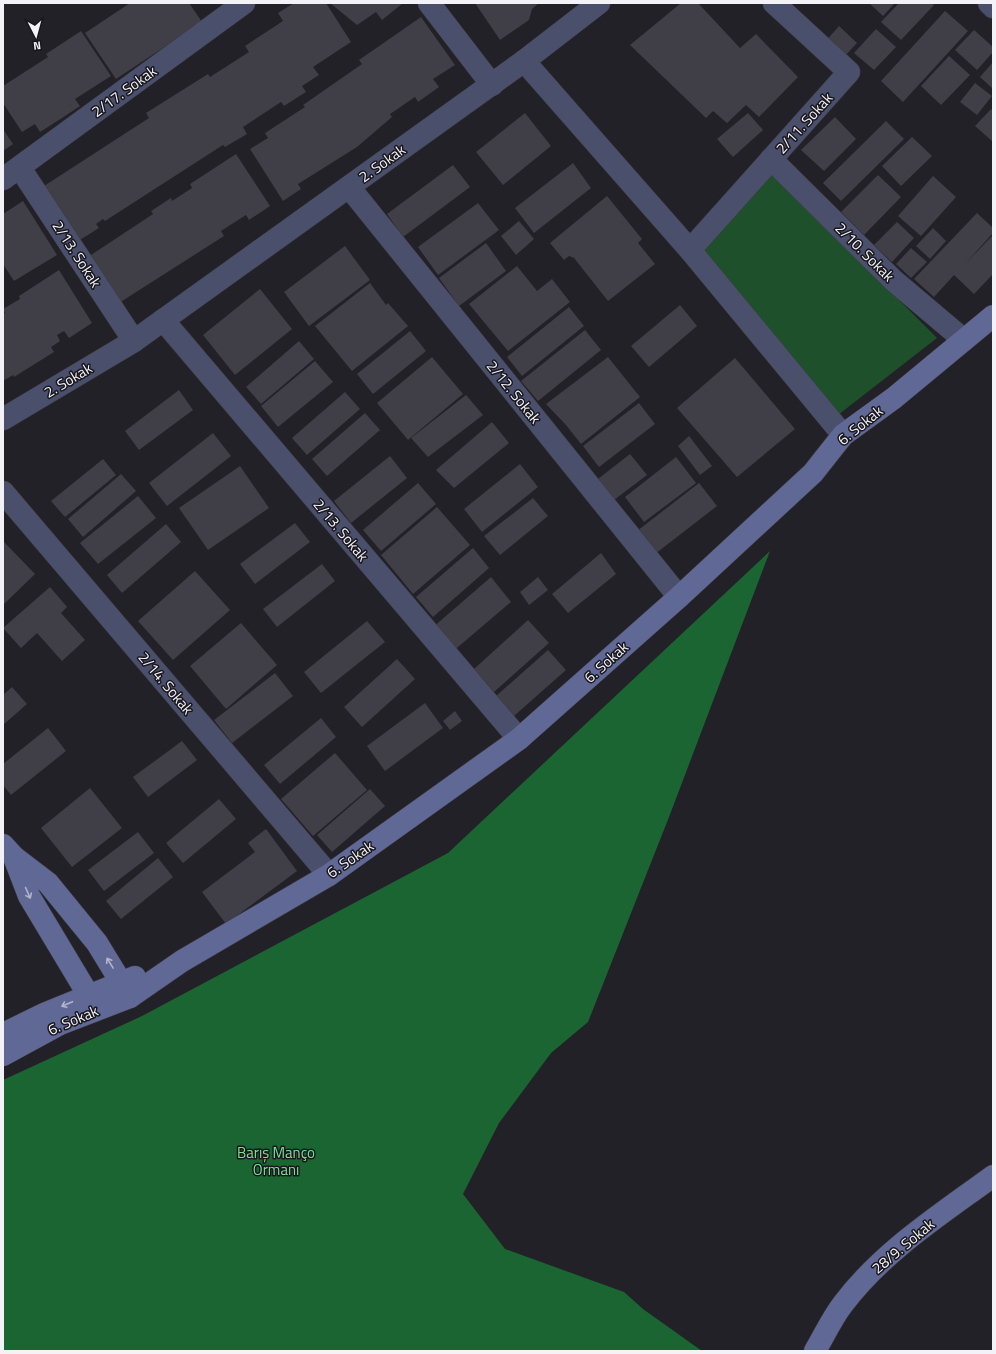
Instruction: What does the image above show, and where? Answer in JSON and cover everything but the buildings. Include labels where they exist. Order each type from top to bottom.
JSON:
[{"type":"main road","name":"6. Sokak","points":[[3,1034],[44,1014],[93,1002],[126,989],[182,961],[329,875],[519,739],[679,597],[813,473],[843,435],[894,398],[993,316]]},
{"type":"main road","points":[[8,851],[48,883],[97,943],[126,989]]},
{"type":"main road","points":[[8,851],[29,896],[93,1002]]},
{"type":"main road","name":"6. Sokak","points":[[3,1055],[60,1024],[93,1002]]},
{"type":"main road","name":"28/9. Sokak","points":[[815,1351],[843,1304],[881,1262],[924,1226],[993,1176]]},
{"type":"street","name":"2/17. Sokak","points":[[11,174],[244,3]]},
{"type":"street","points":[[430,3],[492,84]]},
{"type":"street","name":"2. Sokak","points":[[3,419],[134,341],[524,62],[599,3]]},
{"type":"street","name":"2/11. Sokak","points":[[690,250],[850,72],[774,3]]},
{"type":"street","points":[[989,3],[993,7]]},
{"type":"street","points":[[524,62],[690,250],[843,435]]},
{"type":"street","name":"2/10. Sokak","points":[[771,159],[893,280],[964,340]]},
{"type":"street","name":"2/13. Sokak","points":[[11,174],[134,341]]},
{"type":"street","name":"2/12. Sokak","points":[[349,187],[679,597]]},
{"type":"street","name":"2/13. Sokak","points":[[163,320],[519,739]]},
{"type":"street","name":"2/14. Sokak","points":[[3,492],[329,875]]},
{"type":"green space","points":[[771,172],[937,338],[838,415],[701,255]]},
{"type":"green space","name":"Barış Manço Ormanı","points":[[770,551],[669,817],[588,1022],[551,1053],[499,1123],[463,1194],[505,1249],[624,1292],[643,1309],[702,1351],[3,1351],[3,1080],[142,1016],[448,853]]}]
